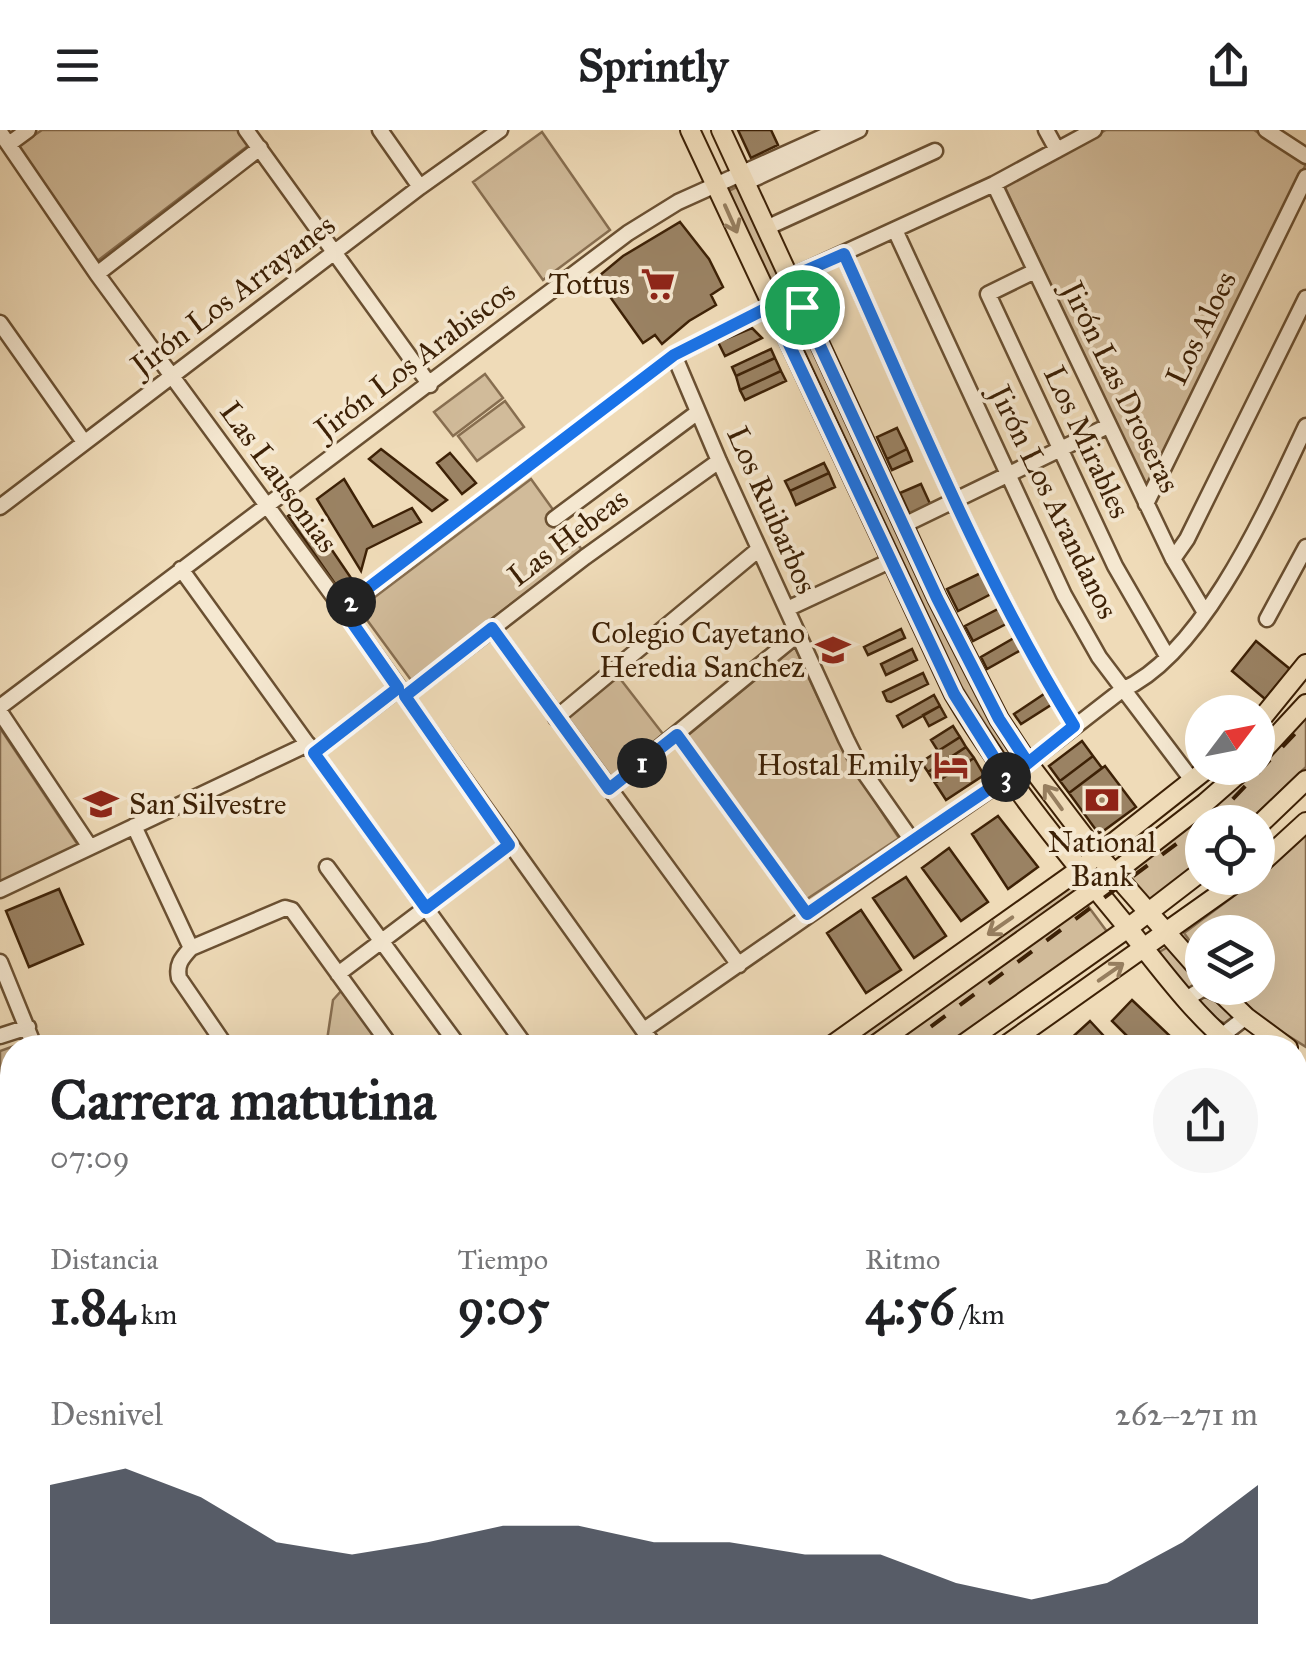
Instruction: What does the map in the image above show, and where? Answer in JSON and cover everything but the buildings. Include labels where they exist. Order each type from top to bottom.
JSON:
[{"type":"main road","points":[[690,130],[954,694],[1007,778],[1185,998]]},
{"type":"main road","points":[[720,130],[972,669],[1028,763],[1098,855],[1185,955]]},
{"type":"main road","points":[[1275,702],[1306,664]]},
{"type":"main road","points":[[1275,738],[1306,704]]},
{"type":"main road","points":[[1275,810],[1306,780]]},
{"type":"main road","points":[[846,1035],[1080,869],[1186,785]]},
{"type":"main road","points":[[889,1035],[1114,874],[1226,785]]},
{"type":"main road","points":[[1275,850],[1306,822]]},
{"type":"main road","points":[[976,1035],[1185,885]]},
{"type":"main road","points":[[1021,1035],[1219,895]]},
{"type":"main road","points":[[1191,1005],[1214,1035]]},
{"type":"main road","points":[[1234,1005],[1270,1035]]},
{"type":"street","points":[[4,138],[28,130]]},
{"type":"street","points":[[246,130],[430,386]]},
{"type":"street","points":[[380,130],[420,187]]},
{"type":"street","name":"Jirón Los Arrayanes","points":[[0,507],[500,130]]},
{"type":"street","name":"Jirón Los Arabiscos","points":[[0,710],[628,234],[678,202],[743,178],[838,130]]},
{"type":"street","points":[[743,178],[859,130]]},
{"type":"street","points":[[1046,130],[1056,150]]},
{"type":"street","points":[[789,278],[994,184],[1094,130]]},
{"type":"street","points":[[1266,130],[1306,156]]},
{"type":"street","name":"Las Lausonias","points":[[4,138],[97,274],[647,1035]]},
{"type":"street","points":[[97,274],[260,148]]},
{"type":"street","points":[[766,228],[935,151]]},
{"type":"street","name":"Los Aloes","points":[[1146,504],[1306,177]]},
{"type":"street","name":"Jirón Las Droseras","points":[[994,184],[1173,559],[1204,611]]},
{"type":"street","name":"Jirón Los Arandanos","points":[[895,230],[1064,595],[1099,657],[1185,771]]},
{"type":"street","points":[[844,254],[954,500],[1027,648],[1074,726]]},
{"type":"street","name":"Los Mirables","points":[[1035,271],[988,294],[1115,566],[1166,656]]},
{"type":"street","points":[[1173,559],[1187,540],[1306,298]]},
{"type":"street","points":[[342,608],[674,355],[771,306]]},
{"type":"street","points":[[0,323],[84,442]]},
{"type":"street","name":"Los Ruibarbos","points":[[674,355],[718,461],[859,765],[913,842]]},
{"type":"street","points":[[554,519],[698,412]]},
{"type":"street","points":[[904,525],[1108,426]]},
{"type":"street","points":[[644,1030],[1007,778],[1135,684],[1166,656],[1204,611],[1243,552],[1304,436]]},
{"type":"street","name":"Las Hebeas","points":[[311,749],[402,692],[718,461]]},
{"type":"street","points":[[1266,619],[1306,547]]},
{"type":"street","points":[[556,718],[759,550]]},
{"type":"street","points":[[787,609],[890,561]]},
{"type":"street","points":[[181,570],[518,1035]]},
{"type":"street","points":[[492,628],[739,965]]},
{"type":"street","points":[[609,789],[798,634]]},
{"type":"street","points":[[0,710],[90,847]]},
{"type":"street","points":[[677,735],[807,914]]},
{"type":"street","points":[[0,890],[311,749]]},
{"type":"street","points":[[134,826],[191,948]]},
{"type":"street","points":[[338,974],[509,845]]},
{"type":"street","points":[[327,866],[450,1035]]},
{"type":"street","points":[[218,1035],[179,978],[180,960],[191,948],[285,908],[292,910],[383,1035]]},
{"type":"street","points":[[0,962],[31,1035]]},
{"type":"street","points":[[1229,1035],[1246,1017]]},
{"type":"street","points":[[3,1035],[28,1027]]},
{"type":"shaded area","points":[[42,130],[238,130],[249,145],[96,262],[17,147]]},
{"type":"shaded area","points":[[1106,130],[1254,130],[1306,164],[1147,492],[1004,185]]},
{"type":"shaded area","points":[[542,132],[610,230],[543,280],[473,182]]},
{"type":"shaded area","points":[[737,187],[1013,753],[1006,757],[954,675],[727,196]]},
{"type":"shaded area","points":[[485,374],[503,398],[453,436],[434,412]]},
{"type":"shaded area","points":[[505,401],[524,427],[477,461],[458,436]]},
{"type":"shaded area","points":[[531,479],[582,550],[411,680],[359,609]]},
{"type":"shaded area","points":[[795,647],[842,746],[899,838],[807,899],[687,736]]},
{"type":"shaded area","points":[[618,676],[663,734],[609,780],[564,720]]},
{"type":"shaded area","points":[[1306,714],[1306,767],[1266,805],[1212,805],[1237,785],[1275,785],[1275,749]]},
{"type":"shaded area","points":[[0,728],[78,845],[0,883]]},
{"type":"shaded area","points":[[1185,827],[1185,875],[1150,903],[1127,874]]},
{"type":"shaded area","points":[[1306,833],[1306,1035],[1287,1035],[1247,1005],[1275,1005],[1275,915],[1208,915],[1235,895],[1275,895],[1275,862]]},
{"type":"shaded area","points":[[1070,885],[1075,891],[873,1035],[859,1035]]},
{"type":"shaded area","points":[[1085,902],[1108,933],[964,1035],[901,1035]]},
{"type":"shaded area","points":[[1171,945],[1185,961],[1185,989],[1156,954]]},
{"type":"shaded area","points":[[342,990],[374,1035],[328,1035],[333,1000]]},
{"type":"shaded area","points":[[1201,1005],[1224,1005],[1235,1018],[1227,1024]]},
{"type":"railway","points":[[1226,805],[1306,722]]},
{"type":"railway","points":[[919,1035],[1185,838]]},
{"type":"place","name":"Tottus","points":[[658,284]]},
{"type":"place","name":"Colegio Cayetano Heredia Sanchez","points":[[833,650]]},
{"type":"place","name":"Hostal Emily","points":[[951,765]]},
{"type":"place","name":"National Bank","points":[[1102,800]]},
{"type":"place","name":"San Silvestre","points":[[101,804]]},
{"type":"route","points":[[802,307],[789,278],[844,254],[1006,607],[1074,726],[1028,763],[1020,768],[1007,778],[954,694],[771,306],[674,355],[342,608],[398,688],[314,753],[426,908],[509,845],[405,696],[492,628],[609,789],[677,735],[807,914],[1007,778],[1028,763],[972,669],[802,307]]}]
